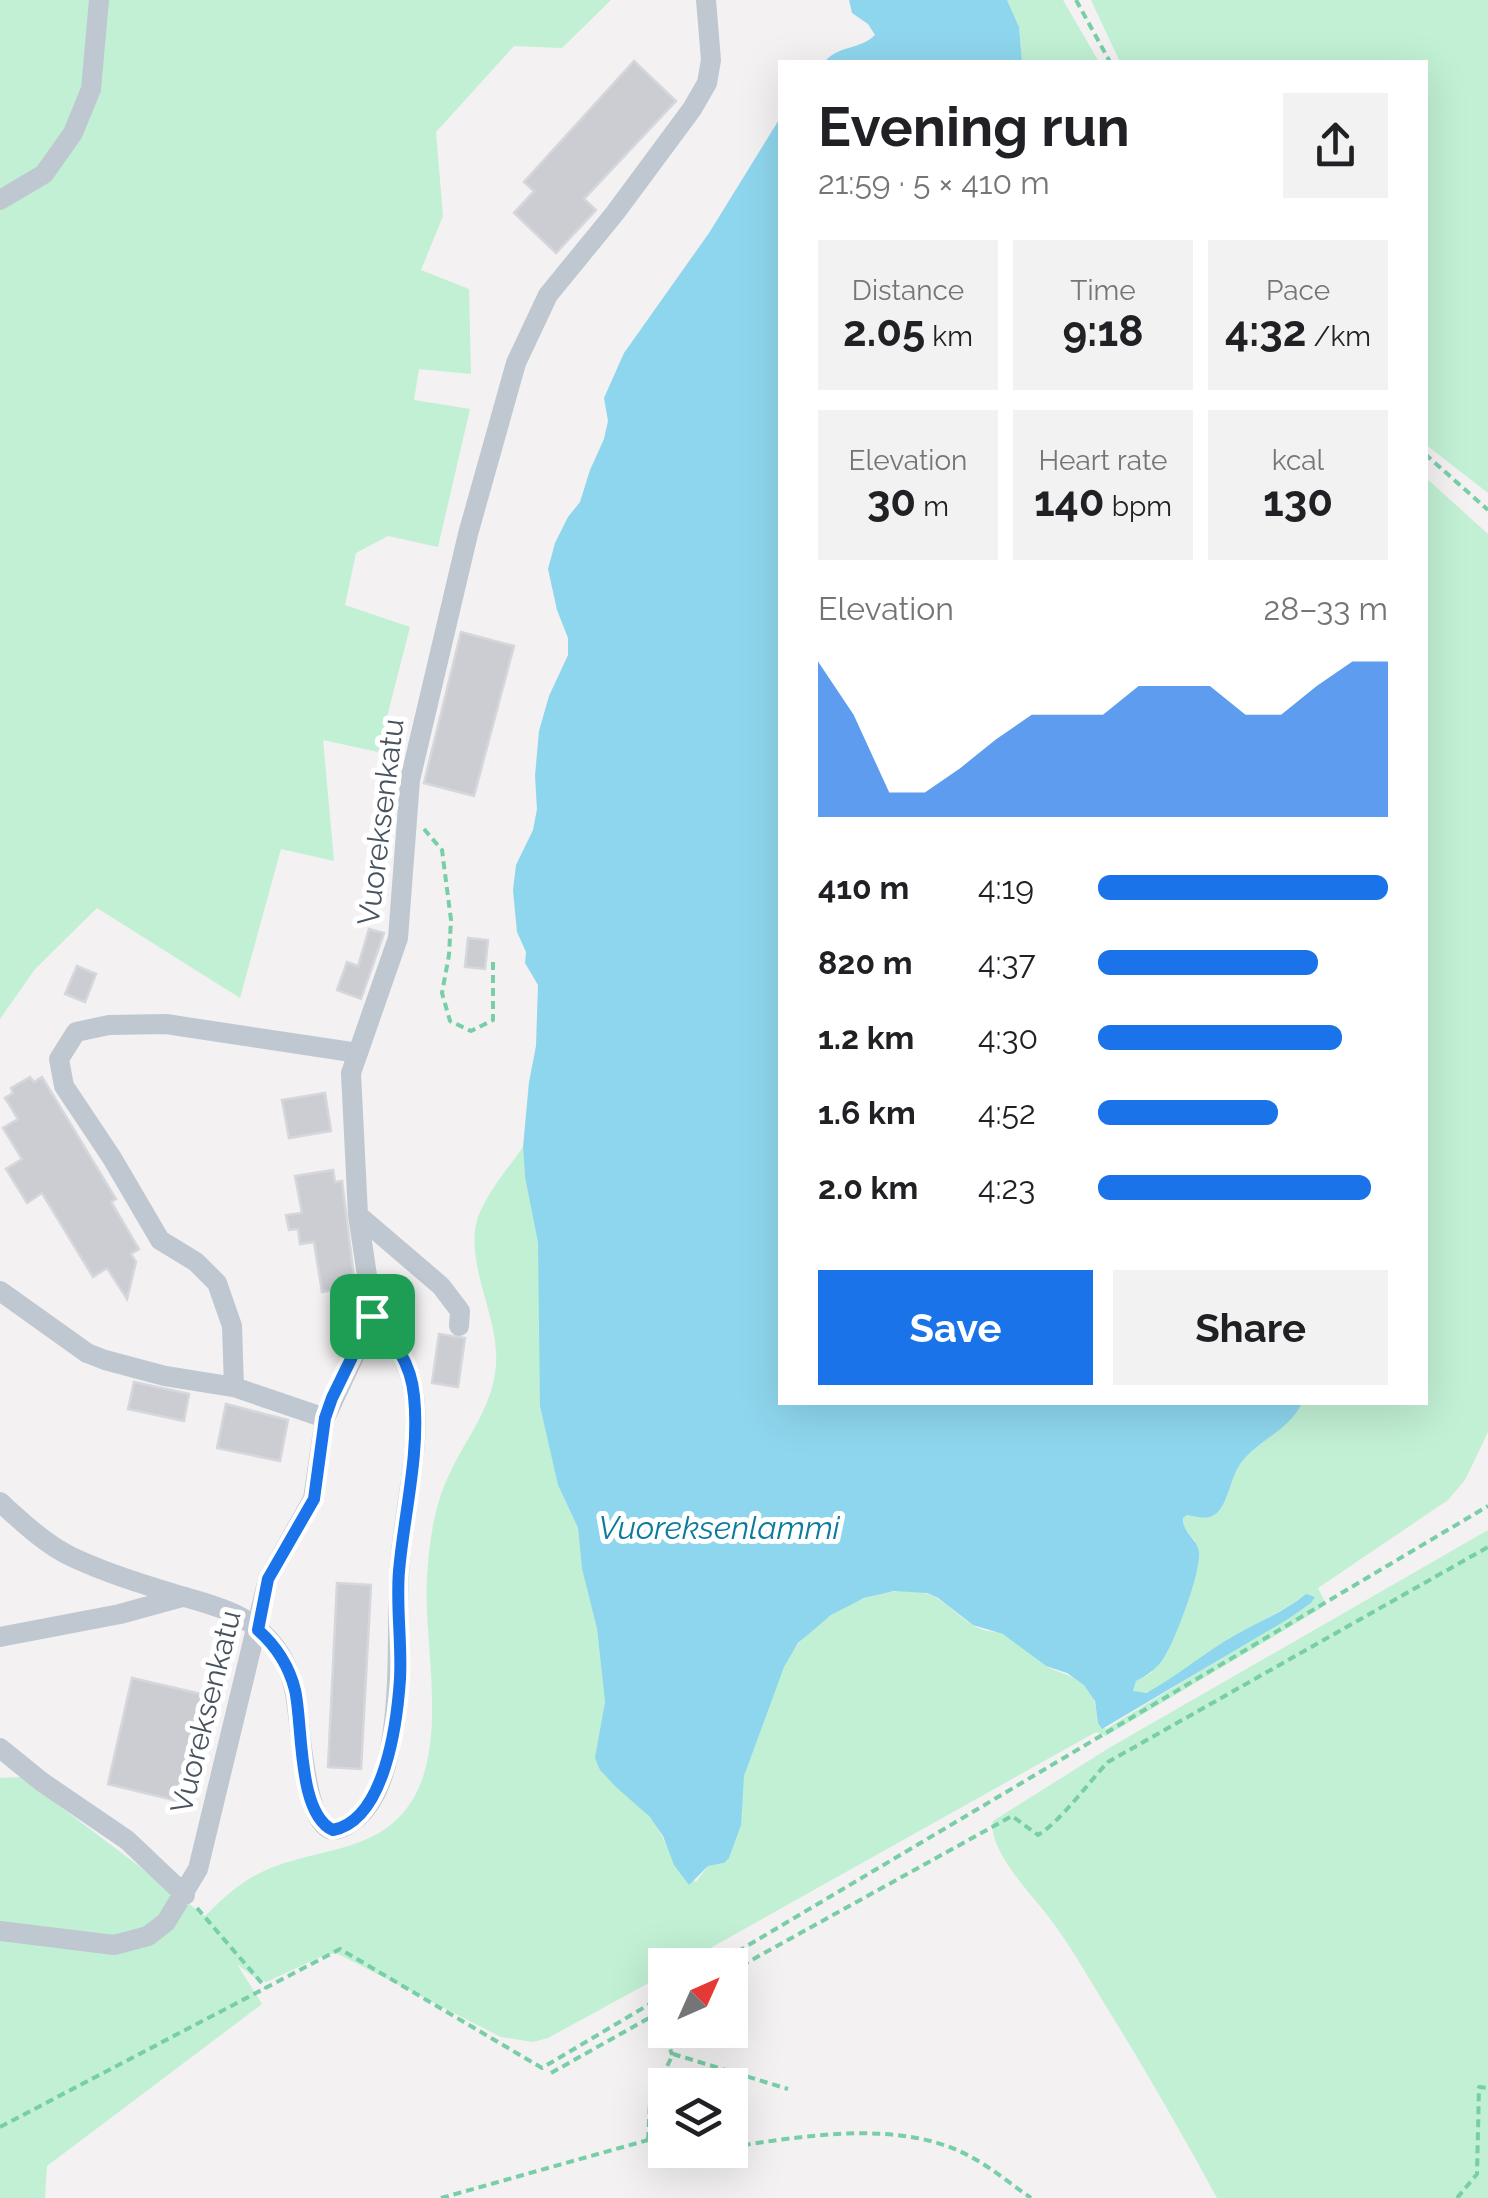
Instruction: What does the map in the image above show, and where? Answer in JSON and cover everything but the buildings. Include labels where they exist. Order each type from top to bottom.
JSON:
[{"type":"street","points":[[0,200],[44,174],[72,133],[91,89],[99,0]]},
{"type":"street","name":"Vuoreksenkatu","points":[[0,1931],[114,1945],[148,1936],[166,1922],[198,1869],[268,1579],[314,1499],[325,1418],[372,1316],[358,1215],[352,1072],[398,938],[408,810],[428,695],[468,534],[516,363],[548,296],[615,213],[707,83],[711,60],[706,0]]},
{"type":"street","points":[[234,1387],[232,1326],[217,1284],[196,1262],[160,1240],[64,1086],[60,1059],[76,1032],[141,1022],[358,1053]]},
{"type":"street","points":[[358,1215],[441,1286],[460,1311],[459,1326]]},
{"type":"street","points":[[0,1291],[87,1353],[165,1376],[234,1387],[325,1418]]},
{"type":"street","points":[[0,1502],[68,1555],[184,1597],[212,1602],[258,1630],[276,1648],[294,1689],[314,1809],[324,1826],[333,1830],[343,1828],[369,1808],[379,1784],[400,1679],[399,1575],[410,1482],[414,1396],[401,1352],[372,1316]]},
{"type":"street","points":[[0,1637],[120,1614],[184,1597]]},
{"type":"street","points":[[0,1748],[127,1840],[185,1895]]},
{"type":"path","points":[[1076,0],[1109,60]]},
{"type":"path","points":[[1428,457],[1488,510]]},
{"type":"path","points":[[408,810],[442,850],[452,920],[442,994],[450,1021],[472,1031],[493,1020],[493,958]]},
{"type":"path","points":[[744,1948],[1488,1506]]},
{"type":"path","points":[[748,1962],[1012,1816],[1038,1834],[1054,1825],[1108,1762],[1488,1547]]},
{"type":"path","points":[[185,1895],[266,1988]]},
{"type":"path","points":[[0,2127],[340,1949],[542,2068],[648,2005]]},
{"type":"path","points":[[551,2072],[648,2018]]},
{"type":"path","points":[[667,2068],[672,2057],[670,2048]]},
{"type":"path","points":[[672,2057],[788,2089]]},
{"type":"path","points":[[1458,2198],[1477,2174],[1479,2087],[1488,2088]]},
{"type":"path","points":[[748,2144],[826,2133],[926,2139],[972,2157],[1031,2198]]},
{"type":"path","points":[[441,2198],[648,2140]]},
{"type":"green space","points":[[0,0],[611,0],[562,48],[514,46],[436,132],[443,216],[421,270],[469,289],[471,374],[419,369],[414,400],[470,409],[438,547],[388,536],[356,553],[345,605],[410,627],[378,752],[323,740],[334,861],[281,849],[240,998],[97,908],[35,969],[0,1019]]},
{"type":"green space","points":[[1007,0],[1063,0],[1098,60],[1022,60],[1019,27]]},
{"type":"green space","points":[[1091,0],[1488,0],[1488,493],[1428,446],[1428,60],[1119,60]]},
{"type":"green space","points":[[1428,480],[1488,534],[1488,1432],[1465,1480],[1448,1500],[1318,1588],[1325,1602],[1320,1609],[1106,1736],[1096,1732],[710,1948],[648,1948],[648,1983],[548,2038],[533,2042],[501,2037],[336,1953],[266,1982],[237,1964],[262,2004],[47,2166],[45,2198],[0,2198],[0,1778],[21,1777],[205,1916],[258,1874],[375,1835],[407,1808],[420,1784],[432,1727],[427,1605],[433,1525],[449,1475],[490,1395],[496,1365],[496,1346],[477,1266],[475,1228],[490,1193],[523,1147],[538,1243],[558,1485],[578,1528],[582,1569],[597,1629],[605,1702],[600,1770],[646,1812],[674,1859],[696,1882],[708,1866],[724,1863],[730,1853],[748,1762],[792,1653],[811,1630],[852,1603],[899,1591],[934,1597],[972,1625],[1003,1634],[1046,1666],[1082,1683],[1094,1699],[1098,1723],[1106,1729],[1311,1603],[1306,1594],[1225,1641],[1160,1686],[1139,1694],[1133,1691],[1136,1681],[1151,1673],[1167,1653],[1195,1541],[1184,1528],[1183,1518],[1206,1518],[1217,1513],[1241,1463],[1290,1421],[1301,1405],[1428,1405]]},
{"type":"green space","points":[[1488,1530],[1488,2198],[1217,2198],[1074,1953],[1001,1854],[993,1821],[1109,1748]]},
{"type":"water","points":[[849,0],[1007,0],[1019,27],[1022,60],[827,60],[875,35],[868,24],[852,13]]},
{"type":"water","name":"Vuoreksenlammi","points":[[778,121],[778,1405],[1301,1405],[1290,1421],[1241,1463],[1217,1513],[1206,1518],[1183,1518],[1199,1552],[1192,1589],[1165,1656],[1136,1681],[1133,1691],[1146,1693],[1306,1594],[1315,1597],[1288,1619],[1102,1729],[1095,1701],[1084,1685],[1067,1673],[1046,1666],[1003,1634],[973,1625],[938,1598],[927,1593],[894,1591],[864,1598],[831,1615],[798,1643],[784,1667],[744,1776],[741,1825],[729,1858],[708,1866],[689,1885],[649,1816],[600,1770],[595,1758],[605,1702],[597,1629],[582,1569],[578,1528],[558,1485],[540,1406],[538,1243],[523,1147],[536,1046],[538,985],[525,963],[513,890],[516,865],[533,830],[537,809],[539,731],[549,696],[568,655],[568,638],[548,569],[555,543],[580,502],[604,439],[608,421],[604,398],[624,353],[709,233]]},
{"type":"route","points":[[372,1316],[395,1341],[406,1362],[414,1396],[410,1482],[399,1575],[400,1679],[392,1734],[369,1808],[343,1828],[333,1830],[319,1819],[308,1790],[299,1712],[290,1676],[276,1648],[258,1630],[268,1579],[314,1499],[325,1418],[332,1398],[372,1316]]}]
